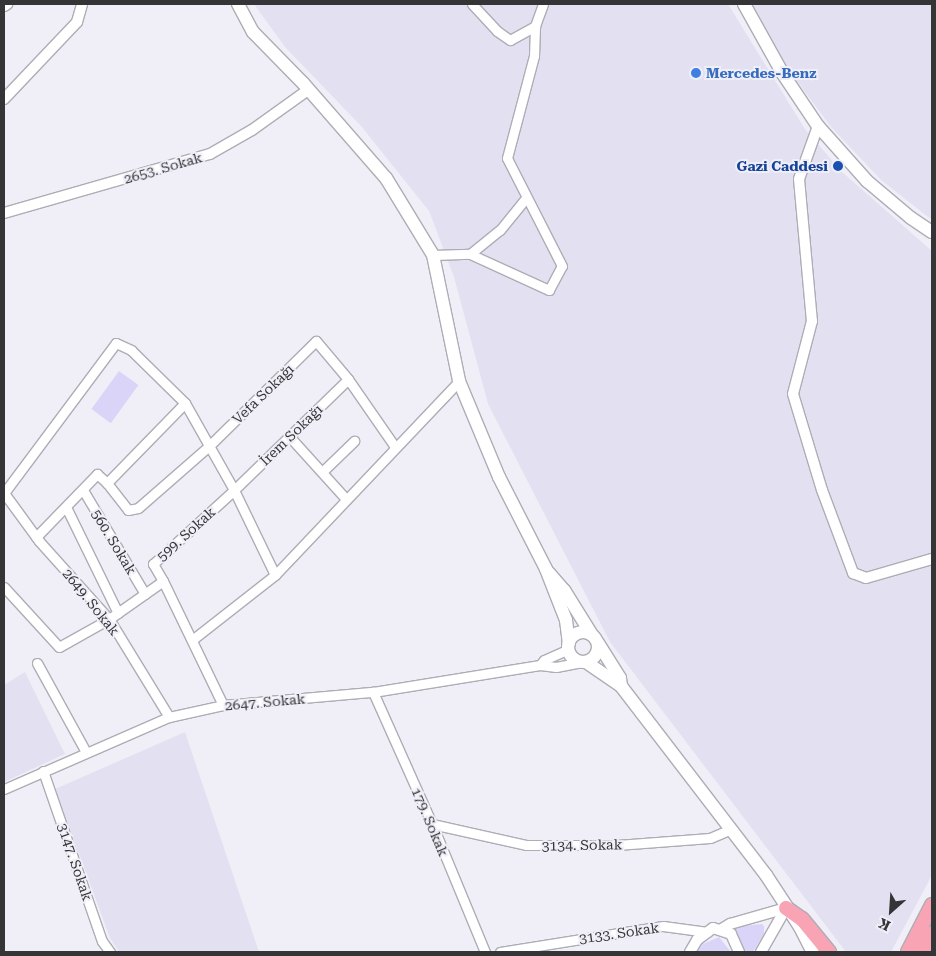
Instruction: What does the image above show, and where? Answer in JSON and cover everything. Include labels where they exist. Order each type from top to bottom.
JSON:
[{"type":"main road","points":[[238,4],[253,32],[308,90],[386,178],[433,255],[459,380],[499,478],[546,569],[566,620],[572,657],[621,686],[766,874],[786,908],[800,927],[813,952]]},
{"type":"main road","points":[[744,4],[782,74],[818,126],[867,181],[911,218],[932,232]]},
{"type":"main road","points":[[546,569],[564,590],[620,678],[621,686]]},
{"type":"main road","points":[[569,646],[577,634],[587,632],[595,639],[597,653],[583,662]]},
{"type":"main road","points":[[908,952],[932,905]]},
{"type":"main road","points":[[786,908],[803,952]]},
{"type":"main road","points":[[786,908],[802,919],[828,952]]},
{"type":"main road","points":[[922,952],[932,933]]},
{"type":"street","points":[[4,99],[77,22],[82,4]]},
{"type":"street","points":[[472,4],[497,31],[510,40],[535,26]]},
{"type":"street","points":[[433,255],[470,254],[549,290],[562,266],[507,158],[534,56],[535,26],[540,5]]},
{"type":"street","name":"2653. Sokak","points":[[4,214],[210,154],[252,130],[308,90]]},
{"type":"street","points":[[818,126],[799,179],[812,321],[793,394],[822,490],[853,573],[866,578],[932,559]]},
{"type":"street","points":[[470,254],[500,230],[526,198]]},
{"type":"street","name":"Vefa Sokağı","points":[[107,483],[128,510],[138,508],[209,446],[316,341],[348,380]]},
{"type":"street","points":[[4,493],[116,343],[130,350],[185,403],[234,490],[275,575]]},
{"type":"street","points":[[348,380],[395,447]]},
{"type":"street","name":"İrem Sokağı","points":[[234,490],[348,380]]},
{"type":"street","points":[[192,640],[275,575],[459,380]]},
{"type":"street","points":[[36,537],[97,474],[107,483],[185,403]]},
{"type":"street","points":[[289,436],[346,499]]},
{"type":"street","points":[[322,472],[354,441]]},
{"type":"street","name":"560. Sokak","points":[[83,490],[145,594]]},
{"type":"street","name":"599. Sokak","points":[[163,581],[153,564],[234,490]]},
{"type":"street","name":"2649. Sokak","points":[[4,493],[7,505],[109,620],[169,717]]},
{"type":"street","points":[[66,507],[118,613]]},
{"type":"street","points":[[4,587],[59,647],[109,620],[163,581],[224,705]]},
{"type":"street","points":[[540,666],[544,660],[569,646]]},
{"type":"street","name":"2647. Sokak","points":[[4,789],[169,717],[224,705],[373,692],[540,666],[556,667],[583,662]]},
{"type":"street","points":[[37,663],[86,752]]},
{"type":"street","name":"179. Sokak","points":[[373,692],[432,824],[485,952]]},
{"type":"street","name":"3147. Sokak","points":[[43,771],[102,941],[110,952]]},
{"type":"street","name":"3134. Sokak","points":[[432,824],[526,845],[617,845],[710,838],[731,829]]},
{"type":"street","points":[[720,930],[730,924],[786,908]]},
{"type":"street","points":[[761,952],[786,908]]},
{"type":"street","name":"3133. Sokak","points":[[500,952],[663,926],[708,932]]},
{"type":"street","points":[[690,952],[697,940],[713,928],[731,934],[739,952]]},
{"type":"shaded area","points":[[254,4],[728,4],[805,129],[842,172],[932,251],[932,875],[891,952],[846,952],[610,642],[488,404],[454,277],[429,211],[361,126],[285,47]]},
{"type":"shaded area","points":[[752,4],[932,4],[932,220],[881,180],[831,127],[782,61]]},
{"type":"shaded area","points":[[119,371],[138,385],[111,423],[91,409]]},
{"type":"shaded area","points":[[25,672],[65,754],[4,782],[4,685]]},
{"type":"shaded area","points":[[185,732],[259,952],[119,952],[110,938],[55,789]]},
{"type":"shaded area","points":[[762,924],[764,926],[764,934],[753,952],[743,952],[730,927]]},
{"type":"shaded area","points":[[719,937],[731,952],[696,952],[703,944]]},
{"type":"place","name":"Mercedes-Benz","points":[[696,73]]},
{"type":"place","name":"Gazi Caddesi","points":[[838,166]]}]
